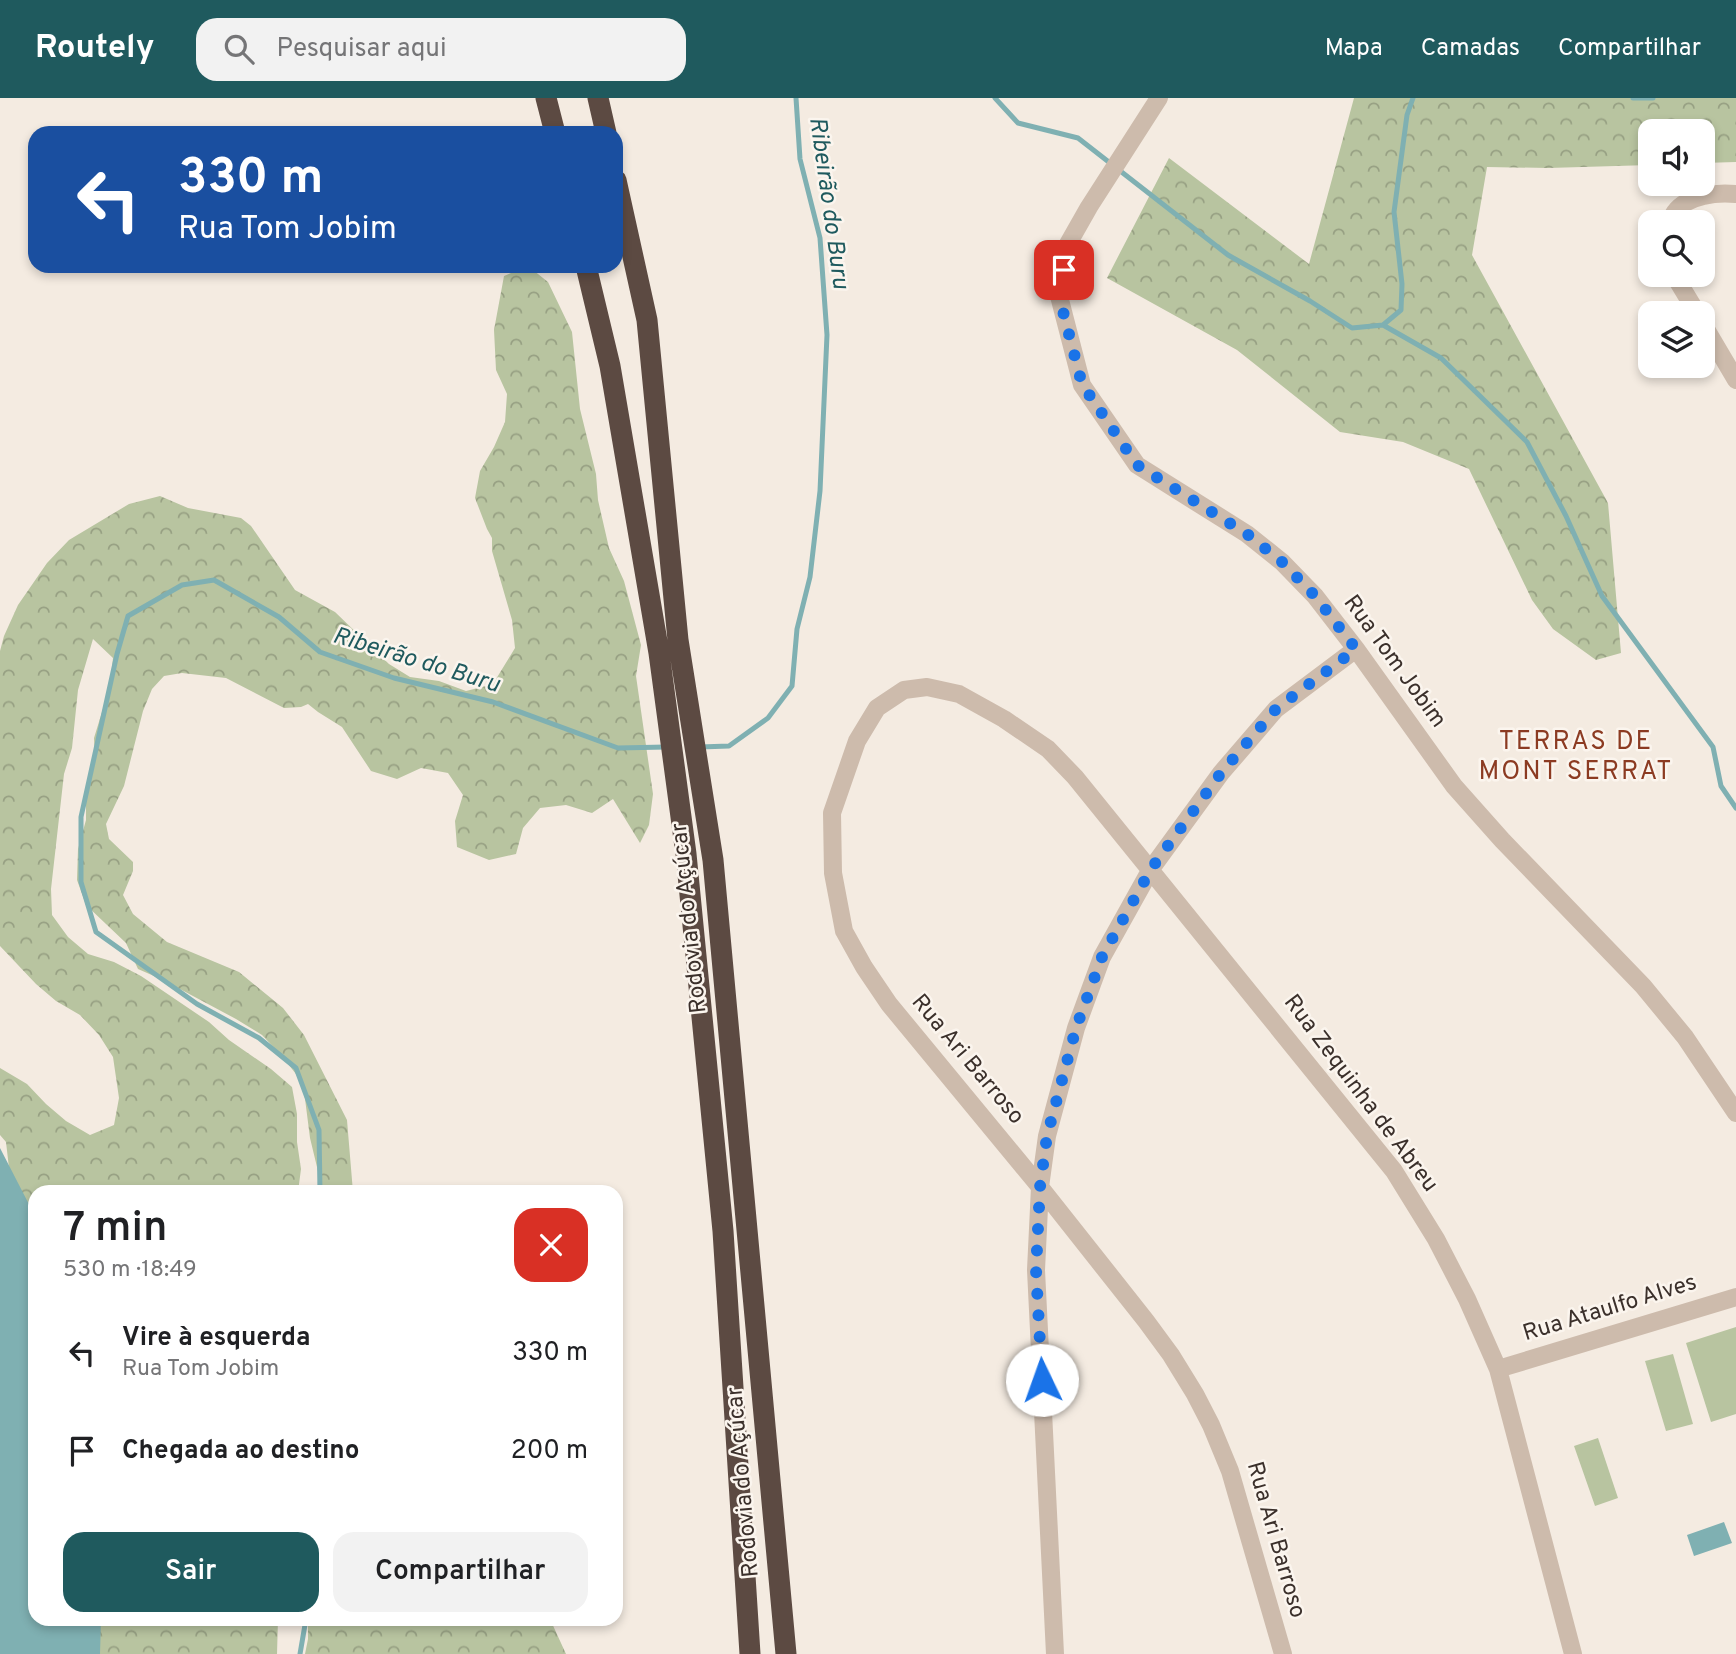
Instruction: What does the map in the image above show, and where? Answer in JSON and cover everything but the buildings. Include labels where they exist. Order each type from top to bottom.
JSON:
[{"type":"highway","points":[[546,98],[553,126]]},
{"type":"highway","points":[[598,98],[604,126]]},
{"type":"highway","name":"Rodovia do Açúcar","points":[[623,212],[647,320],[678,639],[713,860],[786,1654]]},
{"type":"highway","name":"Rodovia do Açúcar","points":[[588,273],[610,366],[659,653],[686,854],[723,1231],[750,1654]]},
{"type":"street","name":"Rua Tom Jobim","points":[[1159,98],[1068,244],[1059,296],[1082,384],[1137,465],[1247,534],[1282,562],[1315,596],[1454,786],[1502,841],[1643,986],[1685,1037],[1736,1113]]},
{"type":"street","points":[[1676,210],[1694,199],[1724,193],[1736,194]]},
{"type":"street","points":[[1715,344],[1736,380]]},
{"type":"street","points":[[1055,1654],[1036,1270],[1040,1187],[1047,1136],[1076,1028],[1102,957],[1151,869],[1221,773],[1276,709],[1356,649]]},
{"type":"street","name":"Rua Zequinha de Abreu","points":[[927,687],[959,694],[1004,719],[1048,749],[1075,777],[1151,869],[1394,1171],[1436,1239],[1499,1369],[1573,1654]]},
{"type":"street","name":"Rua Ari Barroso","points":[[927,687],[904,690],[877,708],[857,741],[842,781],[832,813],[832,849],[833,873],[844,931],[889,1004],[1146,1321],[1195,1394],[1212,1425],[1230,1471],[1283,1654]]},
{"type":"street","name":"Rua Ataulfo Alves","points":[[1499,1369],[1736,1297]]},
{"type":"green space","points":[[1354,98],[1736,98],[1736,162],[1715,163],[1715,119],[1638,119],[1638,165],[1487,167],[1472,255],[1608,503],[1621,653],[1596,660],[1553,629],[1532,600],[1469,469],[1403,442],[1340,432],[1237,350],[1107,278],[1169,158],[1309,264]]},
{"type":"green space","points":[[511,273],[537,273],[548,282],[572,332],[580,409],[596,474],[598,500],[609,548],[624,581],[641,645],[636,676],[653,794],[649,825],[640,843],[613,799],[592,813],[566,805],[540,808],[523,828],[516,854],[489,860],[457,847],[455,821],[463,795],[448,773],[421,768],[397,779],[371,771],[342,727],[308,704],[284,708],[226,678],[182,673],[164,676],[152,689],[143,711],[124,786],[106,824],[109,839],[133,862],[133,871],[123,895],[133,914],[167,942],[239,972],[283,1008],[304,1035],[347,1120],[352,1185],[321,1185],[310,1138],[303,1083],[281,1055],[262,1035],[236,1019],[138,969],[126,943],[86,905],[77,880],[78,849],[86,820],[86,792],[95,763],[94,738],[110,686],[113,658],[93,639],[78,690],[72,748],[64,774],[51,889],[52,915],[68,937],[88,954],[114,962],[141,976],[209,1022],[292,1087],[301,1169],[299,1185],[28,1185],[28,1221],[9,1168],[6,1142],[0,1135],[0,1068],[27,1084],[66,1121],[90,1135],[114,1125],[119,1098],[113,1057],[99,1035],[80,1015],[56,1001],[36,984],[0,946],[0,651],[18,605],[47,563],[69,540],[129,504],[160,496],[188,508],[241,518],[251,526],[295,590],[335,612],[389,664],[410,677],[439,681],[466,691],[486,686],[496,679],[515,648],[512,620],[492,551],[492,538],[475,498],[480,471],[505,422],[507,394],[496,370],[494,330],[504,276]]},
{"type":"green space","points":[[1736,1327],[1736,1414],[1711,1422],[1686,1343]]},
{"type":"green space","points":[[1673,1354],[1693,1424],[1666,1431],[1645,1361]]},
{"type":"green space","points":[[1598,1438],[1618,1498],[1595,1506],[1574,1446]]},
{"type":"green space","points":[[88,1626],[278,1626],[277,1654],[91,1654]]},
{"type":"green space","points":[[308,1626],[553,1626],[566,1654],[305,1654]]},
{"type":"water","points":[[0,1148],[28,1202],[28,1626],[101,1626],[100,1654],[0,1654]]},
{"type":"water","points":[[1724,1522],[1732,1543],[1694,1556],[1687,1535]]},
{"type":"waterway","name":"Ribeirão do Buru","points":[[700,747],[729,746],[768,718],[792,686],[797,629],[810,577],[820,491],[827,335],[820,238],[800,159],[796,98]]},
{"type":"waterway","name":"Ribeirão do Buru","points":[[995,98],[1018,123],[1078,138],[1228,255],[1352,328],[1383,325],[1401,310],[1402,284],[1394,212],[1407,115],[1413,98]]},
{"type":"waterway","name":"Ribeirão do Buru","points":[[1633,98],[1653,98]]},
{"type":"waterway","points":[[1383,325],[1441,358],[1527,442],[1566,516],[1602,596],[1713,747],[1721,786],[1736,808]]},
{"type":"waterway","name":"Ribeirão do Buru","points":[[320,1185],[319,1130],[296,1068],[259,1038],[197,1004],[96,932],[81,882],[81,817],[128,616],[182,585],[214,580],[279,617],[320,652],[394,678],[493,702],[618,748],[666,747]]},
{"type":"waterway","name":"Ribeirão do Buru","points":[[300,1654],[305,1626]]},
{"type":"district","name":"TERRAS DE MONT SERRAT","points":[[1576,757]]},
{"type":"route","points":[[1042,1380],[1036,1270],[1040,1187],[1047,1136],[1076,1028],[1102,957],[1151,869],[1221,773],[1276,709],[1356,649],[1315,596],[1282,562],[1247,534],[1137,465],[1082,384],[1059,296],[1064,270]]}]
